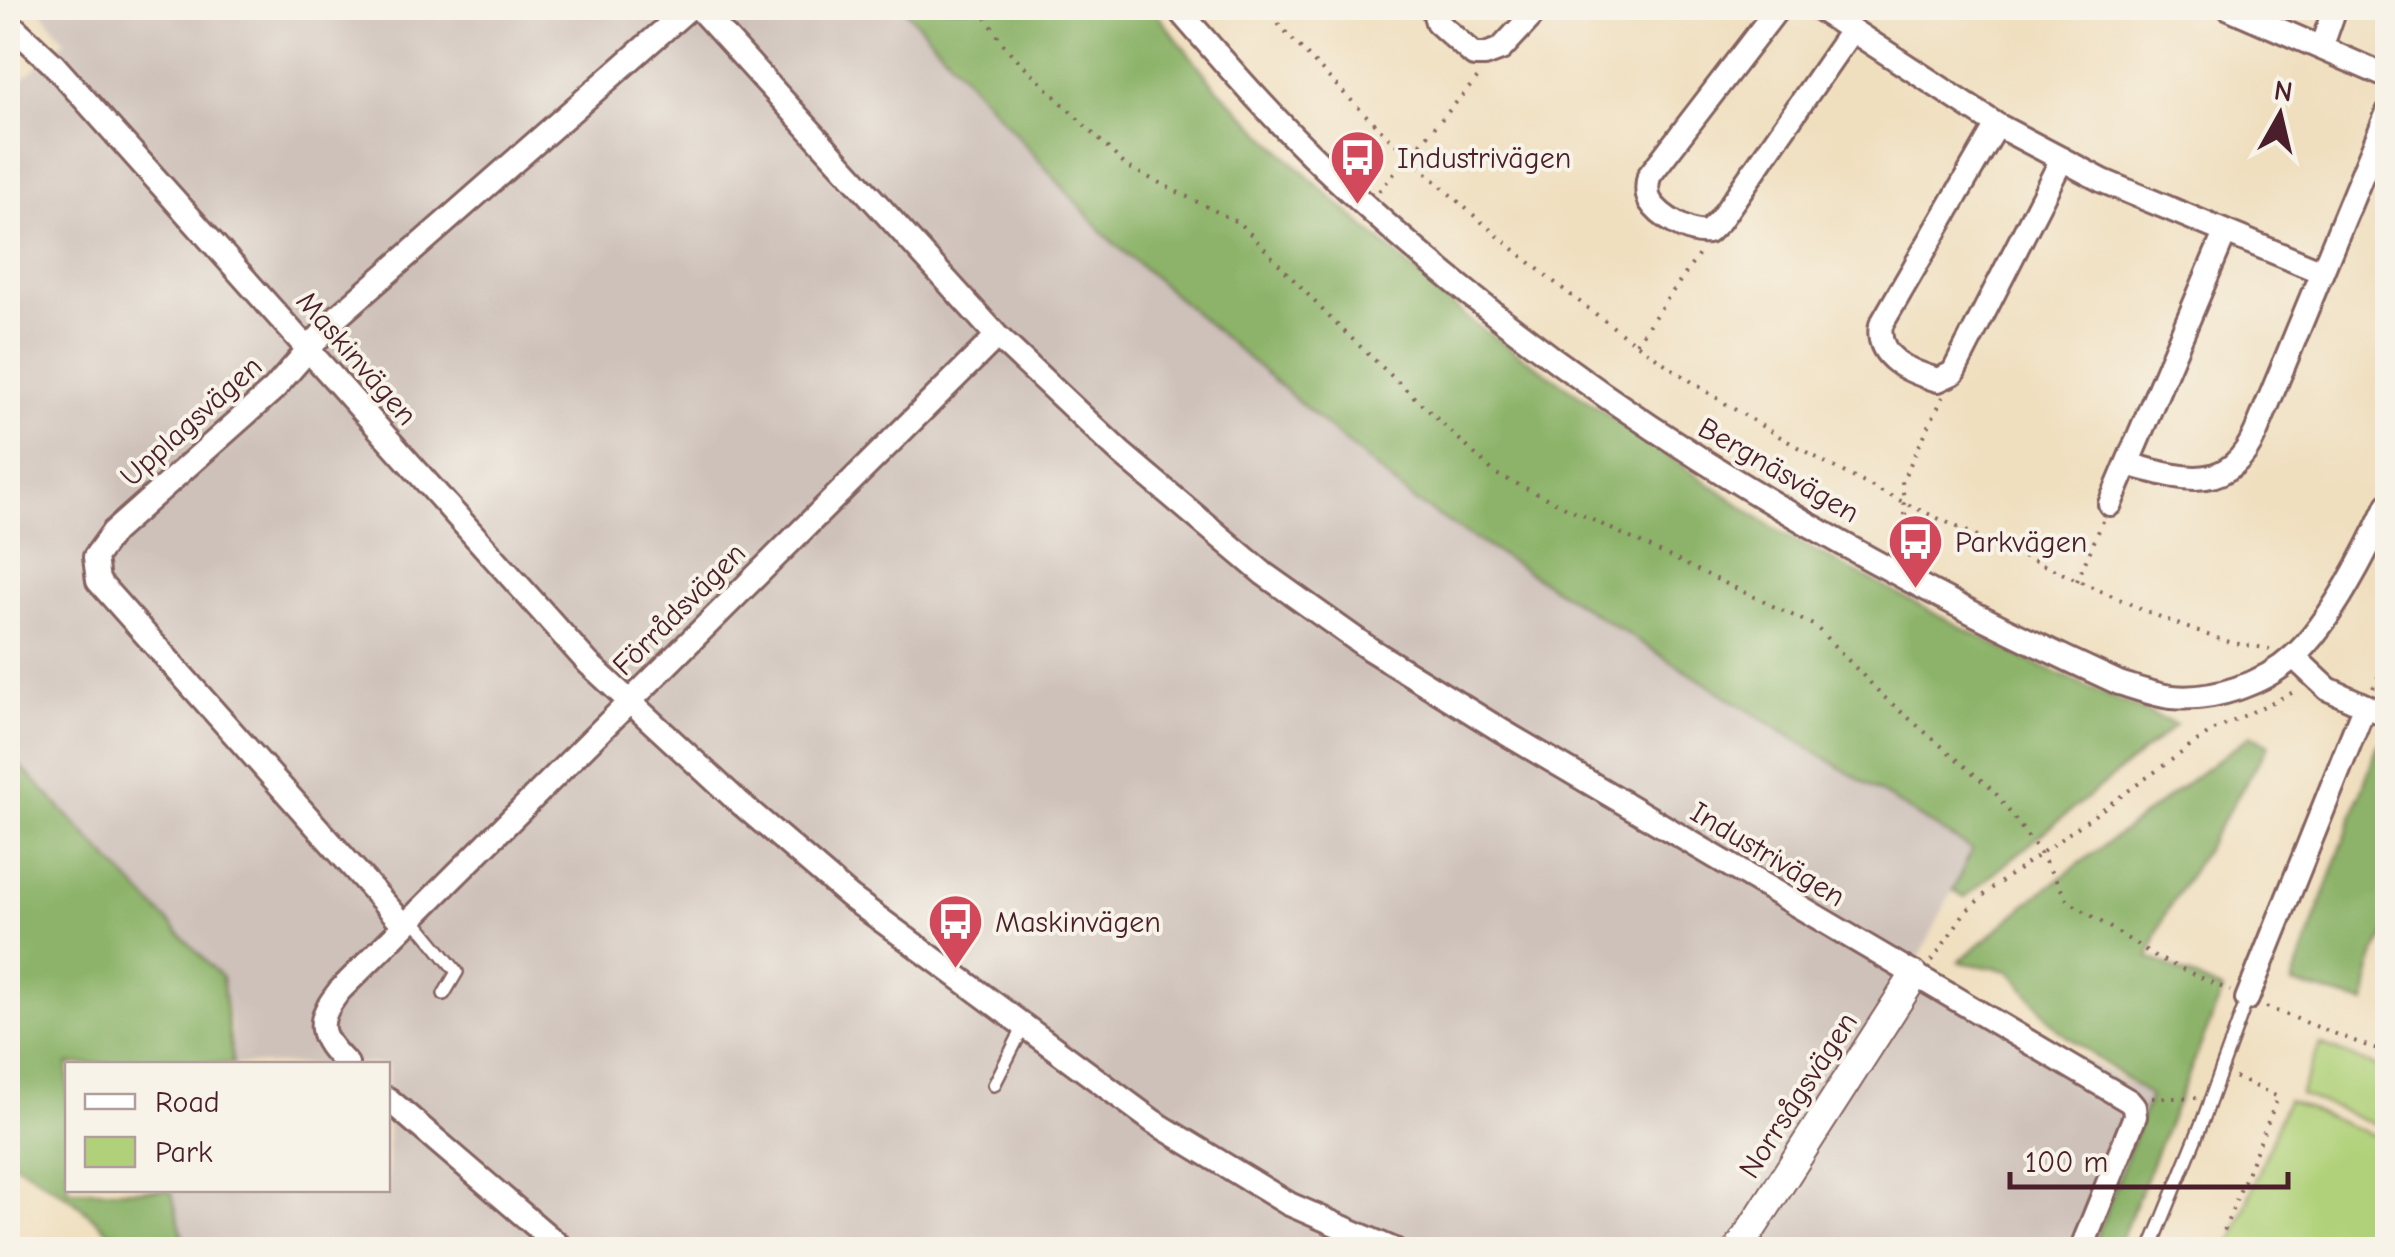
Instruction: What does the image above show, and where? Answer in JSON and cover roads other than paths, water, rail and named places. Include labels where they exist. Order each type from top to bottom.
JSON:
[{"type":"street","name":"Upplagsvägen","points":[[408,921],[95,574],[95,557],[103,542],[274,389],[336,318],[689,8]]},
{"type":"street","name":"Industrivägen","points":[[699,8],[997,336],[1121,453],[1264,574],[1372,650],[2129,1101],[2135,1116],[2081,1250]]},
{"type":"street","name":"Bergnäsvägen","points":[[1177,8],[1243,84],[1366,206],[1502,322],[1736,484],[1908,577],[2120,683],[2169,696],[2196,696],[2235,688],[2265,676],[2294,657],[2334,604],[2388,504]]},
{"type":"street","points":[[1434,8],[1437,22],[1474,55],[1501,49],[1539,8]]},
{"type":"street","points":[[1778,8],[1648,176],[1651,202],[1683,227],[1701,234],[1720,220],[1851,31]]},
{"type":"street","points":[[1818,8],[1997,125],[2103,180],[2322,272]]},
{"type":"street","points":[[2229,8],[2388,77]]},
{"type":"street","points":[[2321,48],[2335,8]]},
{"type":"street","name":"Maskinvägen","points":[[8,22],[54,65],[588,663],[628,702],[850,897],[1154,1122],[1289,1204],[1394,1250]]},
{"type":"street","points":[[2127,464],[2178,478],[2204,479],[2240,462],[2256,432],[2388,112]]},
{"type":"street","points":[[1997,125],[1881,325],[1880,341],[1887,356],[1917,373],[1938,380],[1953,372],[2062,159]]},
{"type":"street","points":[[2110,504],[2226,233]]},
{"type":"street","name":"Förrådsvägen","points":[[345,1062],[324,1036],[323,1012],[340,990],[997,336]]},
{"type":"street","points":[[2294,657],[2328,689],[2388,716]]},
{"type":"street","points":[[2247,999],[2364,706]]},
{"type":"street","name":"Norrsågsvägen","points":[[1738,1250],[1914,976]]},
{"type":"street","points":[[390,1101],[564,1250]]},
{"type":"lane","points":[[408,921],[457,972],[444,994]]},
{"type":"lane","points":[[2150,1250],[2247,999]]},
{"type":"lane","points":[[994,1085],[1023,1028]]},
{"type":"place","name":"Industrivägen","points":[[1358,207]]},
{"type":"place","name":"Parkvägen","points":[[1916,591]]},
{"type":"place","name":"Maskinvägen","points":[[956,971]]}]
